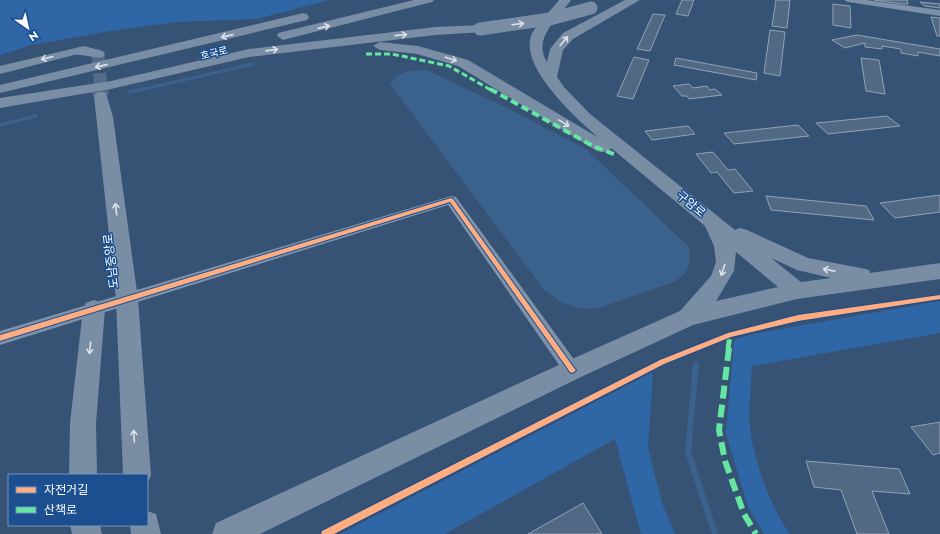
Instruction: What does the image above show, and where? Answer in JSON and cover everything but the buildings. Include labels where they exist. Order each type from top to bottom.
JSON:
[{"type":"main road","name":"호국로","points":[[0,102],[290,35],[428,0]]},
{"type":"main road","name":"구암로","points":[[565,0],[537,36],[536,55],[558,90],[584,117],[798,291]]},
{"type":"main road","points":[[550,77],[557,48],[568,36],[634,0]]},
{"type":"main road","points":[[0,102],[111,85],[250,53],[435,31],[480,29],[531,23],[566,16],[596,6]]},
{"type":"main road","name":"호국로","points":[[0,89],[314,15]]},
{"type":"main road","points":[[302,46],[386,46],[418,50],[463,63],[616,155],[664,181]]},
{"type":"main road","points":[[0,70],[74,51],[84,50],[98,54]]},
{"type":"main road","name":"도남중앙로","points":[[101,96],[106,118],[127,299],[137,474]]},
{"type":"main road","points":[[711,221],[804,264],[827,270],[882,279]]},
{"type":"main road","points":[[688,317],[713,290],[725,270],[726,251],[711,221]]},
{"type":"main road","points":[[227,534],[572,370],[688,317],[798,291],[940,271]]},
{"type":"main road","points":[[83,474],[83,423],[94,309]]},
{"type":"street","points":[[848,0],[940,13]]},
{"type":"street","points":[[913,0],[915,10]]},
{"type":"street","points":[[0,338],[450,200],[572,370]]},
{"type":"shaded area","points":[[0,0],[330,0],[256,19],[177,22],[110,31],[32,45],[0,55]]},
{"type":"shaded area","points":[[427,70],[507,108],[586,149],[689,247],[690,260],[685,274],[674,282],[599,308],[581,309],[562,303],[544,290],[390,84],[401,73]]},
{"type":"shaded area","points":[[940,301],[940,333],[752,366],[749,413],[752,443],[768,493],[782,522],[790,534],[764,534],[748,507],[726,434],[734,339],[758,333]]},
{"type":"shaded area","points":[[653,372],[648,448],[662,503],[675,534],[641,534],[615,439],[445,534],[340,534]]},
{"type":"waterway","points":[[140,90],[253,64]]},
{"type":"waterway","points":[[129,92],[144,89]]},
{"type":"waterway","points":[[0,125],[36,116]]},
{"type":"waterway","points":[[696,364],[688,452],[715,534]]},
{"type":"tunnel","points":[[98,54],[101,90]]},
{"type":"tunnel","points":[[100,89],[101,96]]},
{"type":"marked path","points":[[366,54],[392,54],[422,59],[449,66],[593,146],[616,155]]},
{"type":"marked path","points":[[730,335],[719,430],[725,461],[744,514],[756,534]]},
{"type":"cycle path","points":[[0,338],[451,200],[572,370]]},
{"type":"cycle path","points":[[325,534],[662,362],[730,335],[798,318],[940,297]]}]
